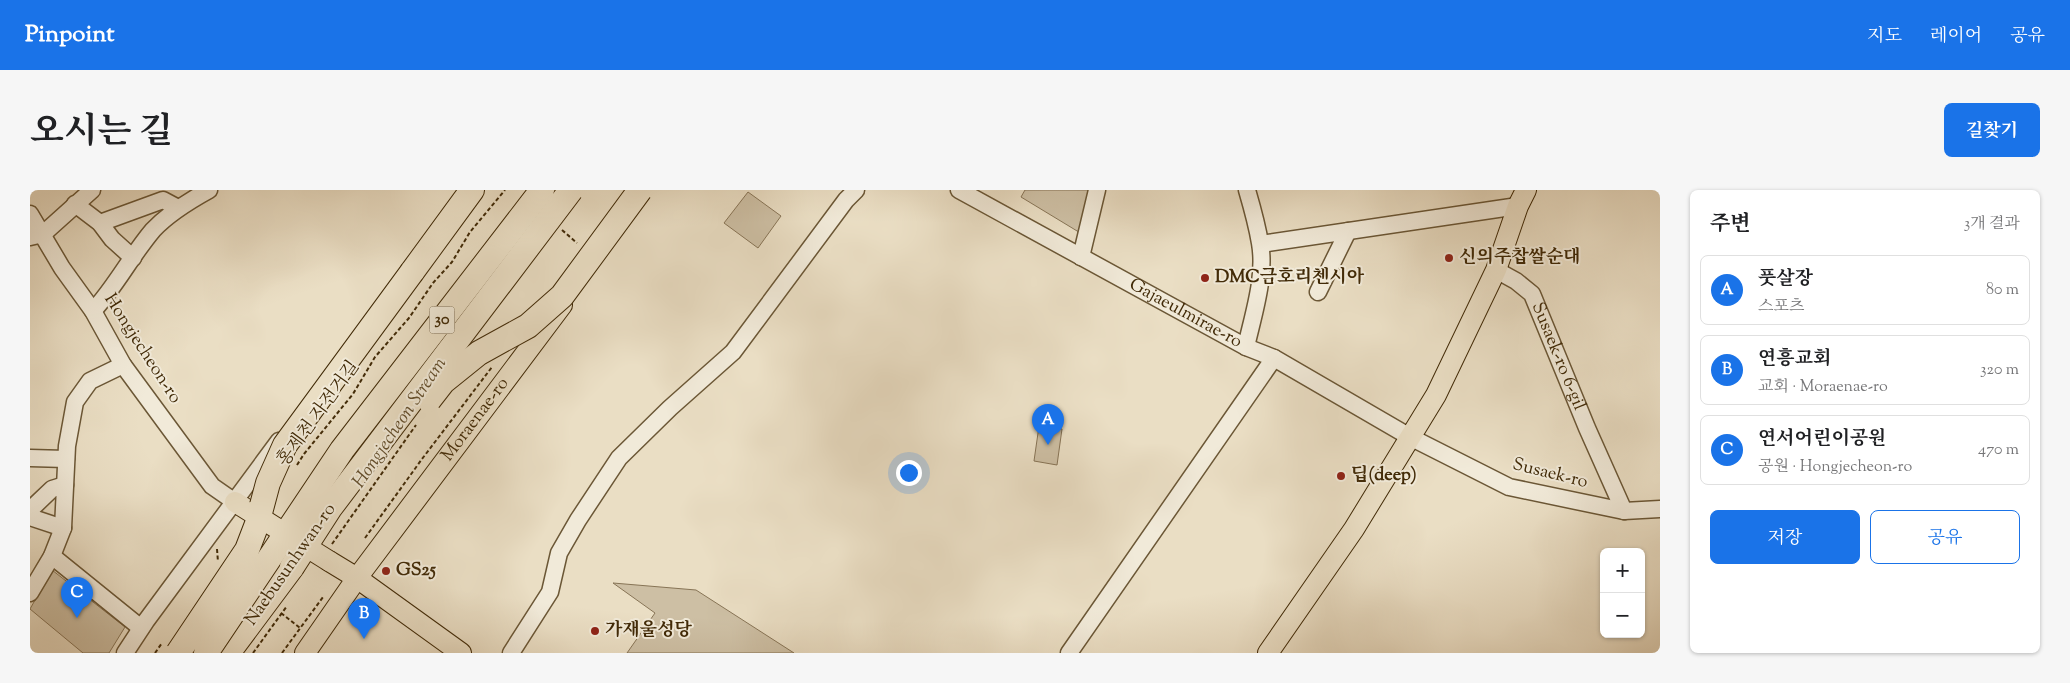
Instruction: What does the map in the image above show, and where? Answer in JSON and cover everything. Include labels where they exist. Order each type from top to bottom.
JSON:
[{"type":"highway","points":[[172,646],[247,550],[257,524],[268,483],[285,445],[472,190]]},
{"type":"highway","name":"Naebusunhwan-ro","points":[[206,653],[342,450],[542,190]]},
{"type":"highway","name":"Naebusunhwan-ro","points":[[228,653],[292,567],[330,508],[571,190]]},
{"type":"highway","points":[[330,508],[428,401],[443,382],[479,353],[528,326],[562,296],[640,190]]},
{"type":"main road","name":"Moraenae-ro","points":[[304,653],[357,578],[650,190]]},
{"type":"main road","points":[[1268,653],[1354,529],[1436,395],[1496,270],[1522,198]]},
{"type":"main road","points":[[243,507],[330,553],[357,578],[461,653]]},
{"type":"street","points":[[37,236],[70,211],[75,204],[92,190]]},
{"type":"street","points":[[93,311],[107,295],[154,230],[178,208],[210,190]]},
{"type":"street","points":[[125,653],[141,628],[243,507],[278,442],[466,190]]},
{"type":"street","points":[[278,442],[310,422],[483,190]]},
{"type":"street","points":[[511,653],[550,592],[559,553],[578,520],[619,458],[670,408],[733,352],[846,200],[856,190]]},
{"type":"street","name":"Gajaeulmirae-ro","points":[[958,190],[1246,347],[1274,358],[1410,437]]},
{"type":"street","points":[[1081,257],[1097,190]]},
{"type":"street","points":[[1246,347],[1258,289],[1261,244],[1247,190]]},
{"type":"street","points":[[100,223],[160,195],[178,208]]},
{"type":"street","points":[[1261,244],[1348,231],[1522,198]]},
{"type":"street","points":[[75,204],[100,223],[112,239],[133,258]]},
{"type":"street","name":"Hongjecheon-ro","points":[[30,214],[37,236],[93,311],[123,365],[212,486],[243,507]]},
{"type":"street","points":[[1318,292],[1348,231]]},
{"type":"street","name":"Susaek-ro 6-gil","points":[[1496,270],[1516,281],[1532,294],[1587,428],[1624,511]]},
{"type":"street","points":[[1069,653],[1274,358]]},
{"type":"street","points":[[33,583],[52,556],[63,528],[66,459],[75,402],[90,381],[123,365]]},
{"type":"street","name":"Susaek-ro","points":[[1410,437],[1510,487],[1624,511],[1660,509]]},
{"type":"street","points":[[30,458],[66,459]]},
{"type":"street","points":[[30,510],[52,489],[65,485]]},
{"type":"street","points":[[30,517],[63,528]]},
{"type":"street","points":[[52,556],[141,628]]},
{"type":"path","name":"홍제천 자전거길","points":[[295,468],[304,454],[354,394],[375,356],[409,318],[433,283],[452,262],[470,232],[505,190]]},
{"type":"path","points":[[366,538],[422,459],[494,365]]},
{"type":"path","points":[[330,553],[420,421]]},
{"type":"path","points":[[218,564],[223,558]]},
{"type":"path","points":[[282,653],[327,592]]},
{"type":"path","points":[[252,653],[287,606]]},
{"type":"path","points":[[281,613],[300,628]]},
{"type":"path","points":[[155,653],[172,646]]},
{"type":"shaded area","points":[[1025,190],[1097,190],[1087,237],[1021,197]]},
{"type":"shaded area","points":[[748,192],[781,216],[758,248],[724,223]]},
{"type":"shaded area","points":[[1039,426],[1062,429],[1057,465],[1034,461]]},
{"type":"shaded area","points":[[52,570],[125,627],[109,653],[83,653],[30,609]]},
{"type":"shaded area","points":[[613,583],[696,590],[794,653],[627,653],[655,613]]},
{"type":"place","name":"신의주찹쌀순대","points":[[1449,258]]},
{"type":"place","name":"DMC금호리첸시아","points":[[1205,278]]},
{"type":"place","name":"풋살장","points":[[1048,445]]},
{"type":"place","name":"딥(deep)","points":[[1341,476]]},
{"type":"place","name":"GS25","points":[[386,571]]},
{"type":"place","name":"연서어린이공원","points":[[77,618]]},
{"type":"place","name":"가재울성당","points":[[595,631]]},
{"type":"place","name":"연흥교회","points":[[364,639]]},
{"type":"water label","name":"Hongjecheon Stream","points":[[400,423]]}]
